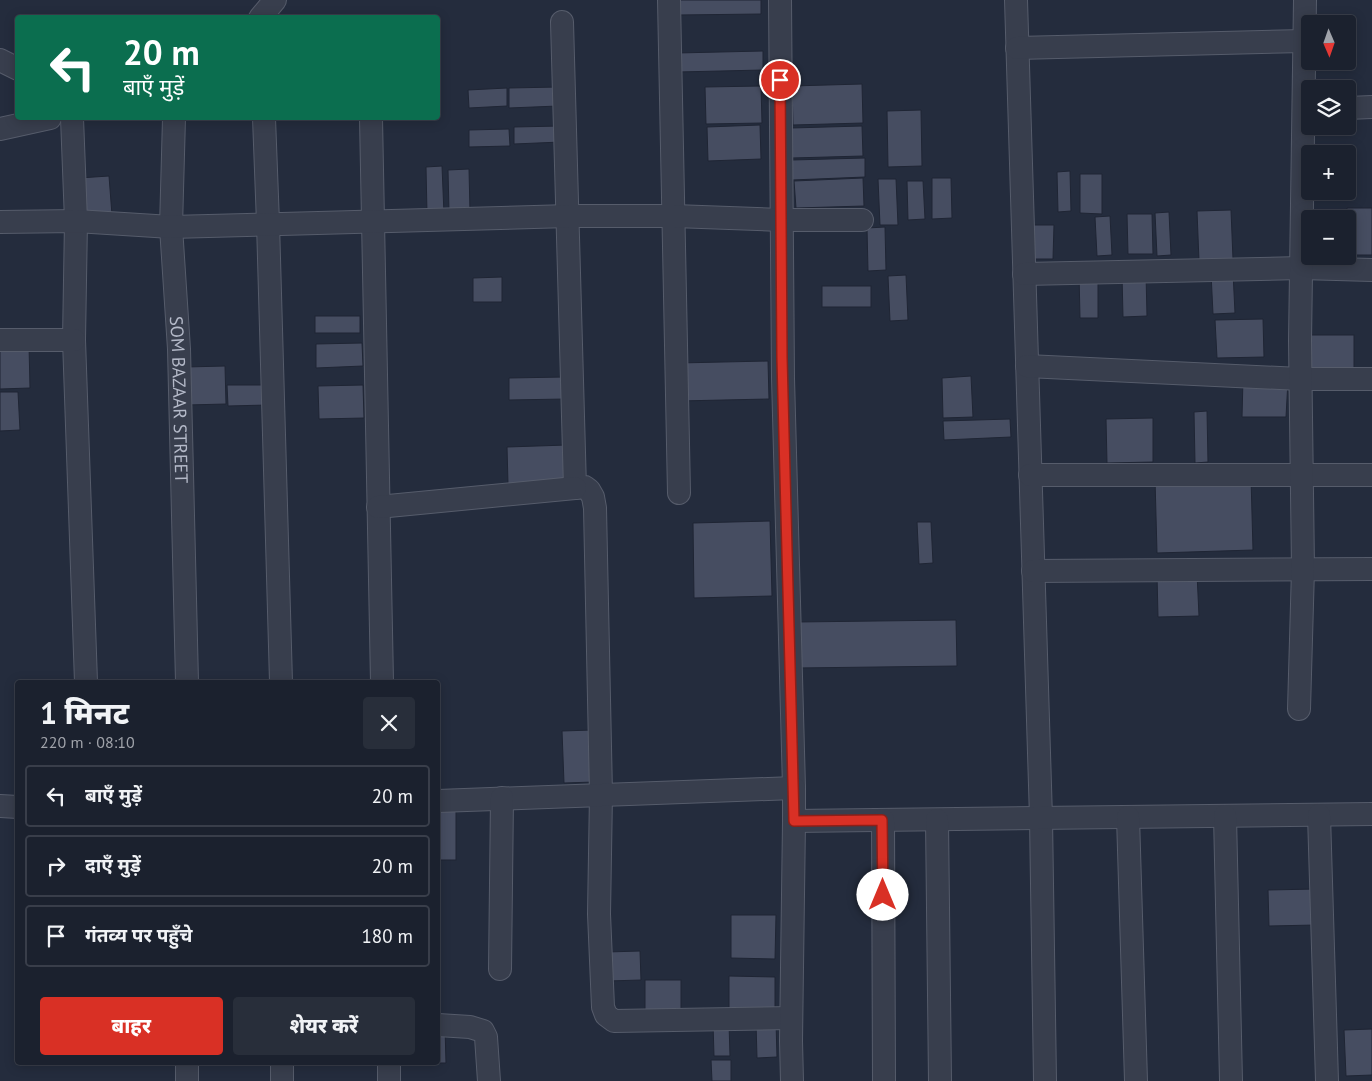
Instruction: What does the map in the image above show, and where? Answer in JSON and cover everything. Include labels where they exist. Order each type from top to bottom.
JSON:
[{"type":"street","points":[[262,15],[275,0]]},
{"type":"street","points":[[669,0],[679,493]]},
{"type":"street","points":[[780,0],[780,220],[794,788],[792,1081]]},
{"type":"street","points":[[1016,0],[1041,818],[1045,1081]]},
{"type":"street","points":[[1305,0],[1305,15]]},
{"type":"street","points":[[562,22],[569,216],[575,488]]},
{"type":"street","points":[[1017,48],[1301,41]]},
{"type":"street","points":[[0,60],[15,68]]},
{"type":"street","points":[[1356,108],[1372,107]]},
{"type":"street","points":[[0,129],[41,120]]},
{"type":"street","points":[[72,120],[76,221],[74,340],[86,680]]},
{"type":"street","name":"SOM BAZAAR STREET","points":[[174,120],[171,227],[179,349],[187,680]]},
{"type":"street","points":[[264,120],[281,680]]},
{"type":"street","points":[[371,120],[382,680]]},
{"type":"street","points":[[1299,709],[1303,569],[1300,379],[1301,268],[1306,135]]},
{"type":"street","points":[[0,222],[76,221],[171,227],[569,216],[862,220]]},
{"type":"street","points":[[1024,274],[1301,268],[1372,270]]},
{"type":"street","points":[[0,340],[74,340]]},
{"type":"street","points":[[1027,366],[1300,379],[1372,379]]},
{"type":"street","points":[[1030,475],[1372,475]]},
{"type":"street","points":[[378,507],[585,487],[589,490],[595,508],[601,794],[599,914],[603,1007],[606,1015],[614,1021],[791,1018]]},
{"type":"street","points":[[1033,571],[1372,569]]},
{"type":"street","points":[[440,801],[794,788]]},
{"type":"street","points":[[500,969],[502,798]]},
{"type":"street","points":[[0,806],[15,807]]},
{"type":"street","points":[[794,821],[1372,814]]},
{"type":"street","points":[[1319,815],[1327,1081]]},
{"type":"street","points":[[1225,816],[1231,1081]]},
{"type":"street","points":[[1128,817],[1136,1081]]},
{"type":"street","points":[[882,820],[884,1081]]},
{"type":"street","points":[[937,820],[940,1081]]},
{"type":"street","points":[[440,1025],[470,1027],[483,1031],[486,1037],[489,1081]]},
{"type":"street","points":[[187,1065],[187,1081]]},
{"type":"street","points":[[282,1065],[282,1081]]},
{"type":"street","points":[[389,1081],[390,1065]]},
{"type":"building","points":[[678,0],[761,0],[761,14],[678,15]]},
{"type":"building","points":[[763,51],[763,70],[678,72],[677,53]]},
{"type":"building","points":[[862,84],[863,123],[793,125],[792,86]]},
{"type":"building","points":[[761,86],[762,123],[706,124],[705,87]]},
{"type":"building","points":[[558,87],[558,106],[509,108],[509,88]]},
{"type":"building","points":[[507,88],[507,106],[469,108],[468,90]]},
{"type":"building","points":[[921,110],[922,166],[888,167],[887,111]]},
{"type":"building","points":[[760,125],[761,159],[708,161],[707,127]]},
{"type":"building","points":[[560,126],[561,142],[514,144],[514,127]]},
{"type":"building","points":[[862,126],[863,156],[792,158],[791,128]]},
{"type":"building","points":[[509,129],[510,146],[469,147],[469,130]]},
{"type":"building","points":[[865,158],[865,177],[792,180],[792,160]]},
{"type":"building","points":[[442,166],[444,214],[427,214],[426,167]]},
{"type":"building","points":[[469,169],[470,212],[449,212],[448,170]]},
{"type":"building","points":[[1070,171],[1071,211],[1058,212],[1057,172]]},
{"type":"building","points":[[1080,174],[1102,174],[1102,214],[1080,213]]},
{"type":"building","points":[[109,176],[112,215],[81,217],[79,178]]},
{"type":"building","points":[[863,178],[864,206],[796,208],[794,181]]},
{"type":"building","points":[[932,178],[951,178],[952,218],[932,219]]},
{"type":"building","points":[[878,179],[896,179],[898,225],[880,225]]},
{"type":"building","points":[[907,181],[923,181],[925,219],[908,220]]},
{"type":"building","points":[[1347,208],[1372,208],[1372,255],[1356,255],[1356,210],[1347,210]]},
{"type":"building","points":[[1231,210],[1233,259],[1199,261],[1197,211]]},
{"type":"building","points":[[1169,212],[1171,255],[1157,256],[1155,213]]},
{"type":"building","points":[[1127,214],[1152,214],[1153,254],[1128,254]]},
{"type":"building","points":[[1110,216],[1112,255],[1097,256],[1095,217]]},
{"type":"building","points":[[1030,225],[1054,225],[1053,259],[1031,259]]},
{"type":"building","points":[[885,227],[886,270],[868,271],[867,228]]},
{"type":"building","points":[[1233,272],[1235,313],[1213,314],[1211,273]]},
{"type":"building","points":[[1079,274],[1098,274],[1098,318],[1080,318]]},
{"type":"building","points":[[1146,274],[1147,316],[1123,317],[1122,275]]},
{"type":"building","points":[[906,275],[908,320],[890,321],[888,276]]},
{"type":"building","points":[[502,277],[502,302],[473,302],[473,278]]},
{"type":"building","points":[[822,286],[871,286],[871,307],[822,307]]},
{"type":"building","points":[[315,316],[360,316],[360,333],[315,333]]},
{"type":"building","points":[[1263,319],[1264,357],[1217,358],[1215,320]]},
{"type":"building","points":[[1306,335],[1354,335],[1354,371],[1306,371]]},
{"type":"building","points":[[362,343],[363,366],[316,368],[316,344]]},
{"type":"building","points":[[29,345],[30,388],[0,389],[0,346]]},
{"type":"building","points":[[768,361],[769,399],[679,401],[678,363]]},
{"type":"building","points":[[225,366],[226,404],[187,405],[186,367]]},
{"type":"building","points":[[971,376],[973,417],[943,418],[942,378]]},
{"type":"building","points":[[564,377],[565,399],[509,400],[509,378]]},
{"type":"building","points":[[1243,379],[1288,380],[1286,417],[1242,417]]},
{"type":"building","points":[[227,385],[268,385],[268,405],[228,406]]},
{"type":"building","points":[[363,385],[364,418],[319,419],[318,386]]},
{"type":"building","points":[[0,392],[18,392],[20,430],[0,431]]},
{"type":"building","points":[[1207,411],[1208,462],[1195,463],[1194,412]]},
{"type":"building","points":[[1153,418],[1153,462],[1107,463],[1106,419]]},
{"type":"building","points":[[1010,419],[1011,437],[944,440],[943,421]]},
{"type":"building","points":[[567,445],[568,481],[508,484],[507,447]]},
{"type":"building","points":[[1251,477],[1253,550],[1157,553],[1155,479]]},
{"type":"building","points":[[770,521],[772,596],[694,598],[693,523]]},
{"type":"building","points":[[917,522],[931,522],[933,563],[919,564]]},
{"type":"building","points":[[1197,573],[1199,616],[1158,617],[1157,575]]},
{"type":"building","points":[[956,620],[957,666],[797,668],[797,622]]},
{"type":"building","points":[[592,730],[594,782],[564,783],[562,731]]},
{"type":"building","points":[[440,805],[456,805],[456,860],[440,860]]},
{"type":"building","points":[[1316,889],[1316,925],[1269,926],[1268,890]]},
{"type":"building","points":[[731,915],[776,915],[775,959],[731,958]]},
{"type":"building","points":[[640,951],[641,980],[608,981],[607,952]]},
{"type":"building","points":[[729,976],[775,977],[775,1012],[729,1012]]},
{"type":"building","points":[[645,980],[681,980],[681,1016],[645,1016]]},
{"type":"building","points":[[776,1022],[777,1057],[757,1058],[756,1023]]},
{"type":"building","points":[[713,1023],[729,1023],[730,1056],[714,1056]]},
{"type":"building","points":[[440,1027],[445,1027],[446,1063],[440,1063]]},
{"type":"building","points":[[1372,1029],[1372,1075],[1346,1076],[1344,1030]]},
{"type":"building","points":[[711,1060],[731,1060],[731,1081],[712,1081]]},
{"type":"route","points":[[780,80],[782,358],[794,821],[882,820],[883,895]]}]
